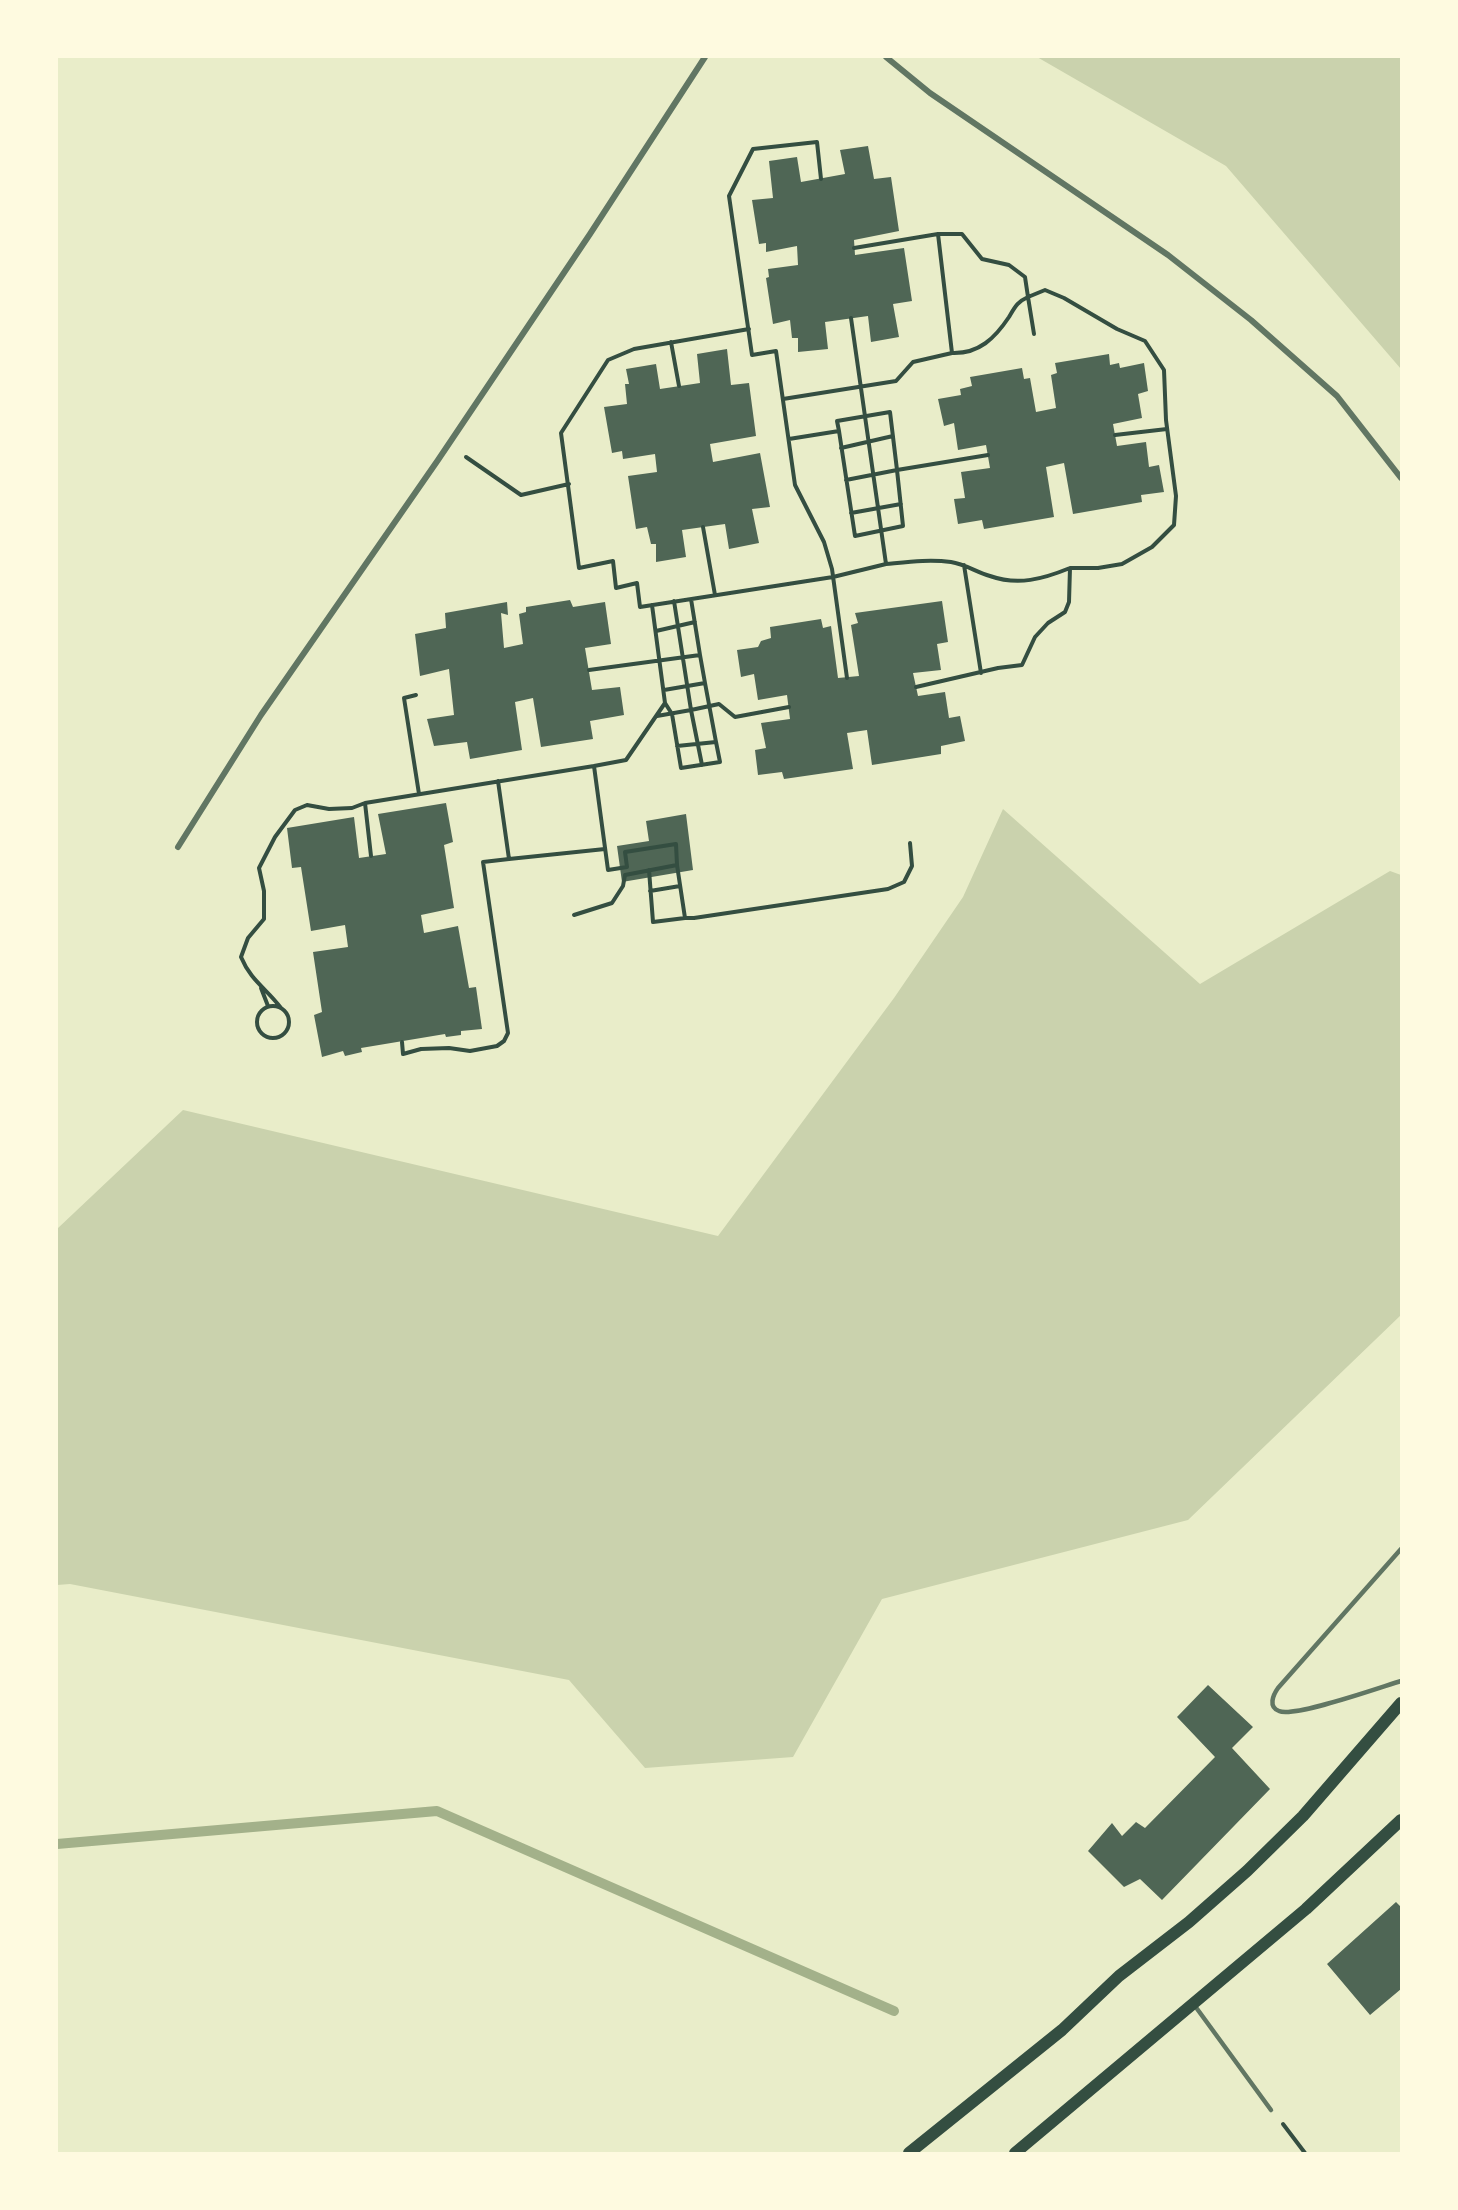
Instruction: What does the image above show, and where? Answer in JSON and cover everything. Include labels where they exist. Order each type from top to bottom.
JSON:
[{"type":"main road","points":[[909,2153],[1062,2030],[1119,1976],[1189,1922],[1247,1871],[1303,1816],[1401,1703]]},
{"type":"main road","points":[[1015,2153],[1306,1909],[1401,1820]]},
{"type":"street","points":[[178,847],[261,715],[590,234],[705,57]]},
{"type":"street","points":[[886,57],[930,93],[1168,255],[1251,320],[1337,396],[1401,478]]},
{"type":"lane","points":[[1401,1549],[1278,1688],[1272,1702],[1279,1712],[1300,1711],[1401,1681]]},
{"type":"lane","points":[[1193,2003],[1271,2110]]},
{"type":"path","points":[[821,179],[817,142],[753,149],[729,196],[752,355],[776,351],[795,484],[824,542],[833,577],[847,678]]},
{"type":"path","points":[[938,234],[952,353]]},
{"type":"path","points":[[854,248],[938,234],[962,234],[982,259],[1009,265],[1025,277],[1034,334]]},
{"type":"path","points":[[749,328],[634,349],[608,360],[561,433],[579,568],[613,561],[616,588],[637,583],[640,607],[833,577],[886,564],[926,561],[952,562],[988,576],[1012,582],[1043,579],[1070,568],[1098,568],[1122,564],[1152,547],[1173,525],[1176,496],[1167,429],[1164,370],[1145,341],[1117,329],[1064,298],[1045,290],[1018,302],[998,332],[983,345],[966,354],[952,353],[913,362],[896,381],[783,399]]},
{"type":"path","points":[[851,318],[886,564]]},
{"type":"path","points":[[671,342],[679,386]]},
{"type":"path","points":[[890,412],[903,526],[855,536],[837,422],[865,416],[890,412]]},
{"type":"path","points":[[1115,435],[1167,429]]},
{"type":"path","points":[[789,439],[839,431]]},
{"type":"path","points":[[841,448],[892,436]]},
{"type":"path","points":[[448,444],[521,495],[569,484]]},
{"type":"path","points":[[846,480],[988,455]]},
{"type":"path","points":[[851,513],[901,504]]},
{"type":"path","points":[[703,527],[715,595]]},
{"type":"path","points":[[964,566],[981,673]]},
{"type":"path","points":[[916,687],[1022,665],[1035,637],[1048,623],[1065,612],[1069,602],[1070,568]]},
{"type":"path","points":[[652,604],[665,703],[672,714],[681,768],[720,762],[691,599]]},
{"type":"path","points":[[674,602],[702,765]]},
{"type":"path","points":[[656,631],[695,622]]},
{"type":"path","points":[[589,670],[660,662],[700,654]]},
{"type":"path","points":[[664,690],[705,683]]},
{"type":"path","points":[[416,695],[404,698],[419,794]]},
{"type":"path","points":[[281,1008],[268,1006],[261,1011],[257,1020],[258,1028],[263,1036],[272,1039],[281,1037],[287,1031],[290,1023],[288,1014],[272,995],[248,973],[241,957],[248,938],[264,919],[264,891],[260,868],[275,837],[295,810],[307,805],[329,809],[352,808],[365,802],[626,760],[665,703]]},
{"type":"path","points":[[656,716],[719,704],[735,717],[789,707]]},
{"type":"path","points":[[677,746],[716,742]]},
{"type":"path","points":[[594,766],[608,870],[627,867],[625,852],[676,844],[676,865],[685,918]]},
{"type":"path","points":[[498,781],[508,859]]},
{"type":"path","points":[[365,802],[371,856]]},
{"type":"path","points":[[649,870],[653,922],[694,918],[888,889],[904,882],[912,866],[910,843]]},
{"type":"path","points":[[402,1042],[403,1054],[433,1048],[470,1051],[497,1046],[504,1041],[507,1033],[483,862],[605,849]]},
{"type":"path","points":[[574,915],[612,903],[623,886],[625,875],[676,865]]},
{"type":"path","points":[[650,891],[681,886]]},
{"type":"path","points":[[259,984],[268,1006]]},
{"type":"path","points":[[1271,2110],[1305,2153]]},
{"type":"green space","points":[[1037,57],[1401,57],[1401,369],[1226,166]]},
{"type":"green space","points":[[1003,809],[1200,984],[1390,871],[1401,875],[1401,1315],[1188,1520],[882,1599],[793,1757],[645,1768],[569,1680],[70,1584],[57,1585],[57,1229],[183,1110],[718,1236],[894,998],[963,897]]},
{"type":"building","points":[[868,146],[874,179],[891,177],[899,231],[854,240],[855,255],[904,248],[912,301],[893,304],[899,337],[871,342],[868,316],[825,322],[828,349],[798,352],[798,338],[792,338],[790,320],[773,324],[766,278],[769,277],[768,269],[798,265],[797,246],[766,252],[766,243],[759,244],[752,200],[773,198],[769,161],[797,157],[801,182],[845,174],[840,150]]},
{"type":"building","points":[[727,349],[731,385],[749,383],[756,436],[710,444],[713,462],[760,453],[770,507],[752,509],[759,543],[729,549],[725,524],[682,530],[686,557],[656,562],[656,544],[651,544],[647,527],[636,529],[628,476],[657,472],[655,454],[623,459],[622,451],[612,453],[604,407],[627,404],[625,384],[629,384],[626,369],[656,364],[660,389],[700,383],[697,354]]},
{"type":"building","points":[[1109,354],[1110,365],[1119,363],[1120,368],[1144,363],[1148,391],[1138,394],[1142,418],[1113,424],[1117,446],[1146,442],[1149,467],[1159,465],[1164,492],[1141,495],[1142,502],[1073,514],[1064,463],[1046,467],[1054,517],[984,529],[982,520],[958,524],[954,499],[965,498],[961,472],[990,468],[986,445],[958,450],[954,423],[944,426],[938,399],[961,395],[960,389],[972,386],[970,377],[1022,368],[1024,379],[1030,378],[1036,412],[1056,408],[1051,375],[1057,373],[1055,363]]},
{"type":"building","points":[[570,600],[573,607],[605,602],[611,644],[585,648],[592,690],[620,687],[624,715],[590,721],[593,739],[541,747],[533,698],[515,702],[522,750],[470,759],[467,742],[434,746],[427,719],[454,715],[449,669],[420,676],[415,634],[446,628],[445,613],[507,602],[508,615],[501,613],[504,648],[523,644],[519,614],[526,612],[526,607]]},
{"type":"building","points":[[942,601],[948,642],[937,644],[941,670],[913,673],[918,696],[945,692],[949,718],[960,716],[965,741],[941,746],[941,754],[872,765],[867,730],[847,733],[853,769],[784,779],[782,772],[758,775],[755,750],[766,748],[761,723],[790,719],[787,695],[758,700],[754,674],[741,677],[737,650],[758,647],[761,641],[771,638],[770,627],[821,619],[823,628],[831,626],[838,678],[859,676],[851,625],[858,623],[855,613]]},
{"type":"building","points":[[446,803],[453,842],[444,845],[454,908],[421,915],[424,933],[458,926],[469,988],[476,987],[482,1029],[461,1031],[461,1035],[446,1037],[445,1034],[361,1048],[362,1052],[345,1056],[343,1051],[322,1057],[314,1015],[322,1012],[313,952],[348,947],[345,925],[311,931],[301,867],[292,868],[287,828],[354,817],[359,858],[386,854],[378,814]]},
{"type":"building","points":[[686,814],[693,870],[622,882],[617,846],[649,841],[646,821]]},
{"type":"building","points":[[1208,1685],[1253,1727],[1232,1748],[1270,1789],[1162,1900],[1140,1879],[1124,1887],[1088,1851],[1112,1823],[1122,1836],[1136,1822],[1145,1828],[1215,1757],[1177,1717]]},
{"type":"building","points":[[1396,1902],[1401,1907],[1401,1989],[1370,2015],[1327,1964]]},
{"type":"waterway","points":[[57,1844],[437,1811],[894,2011]]}]
